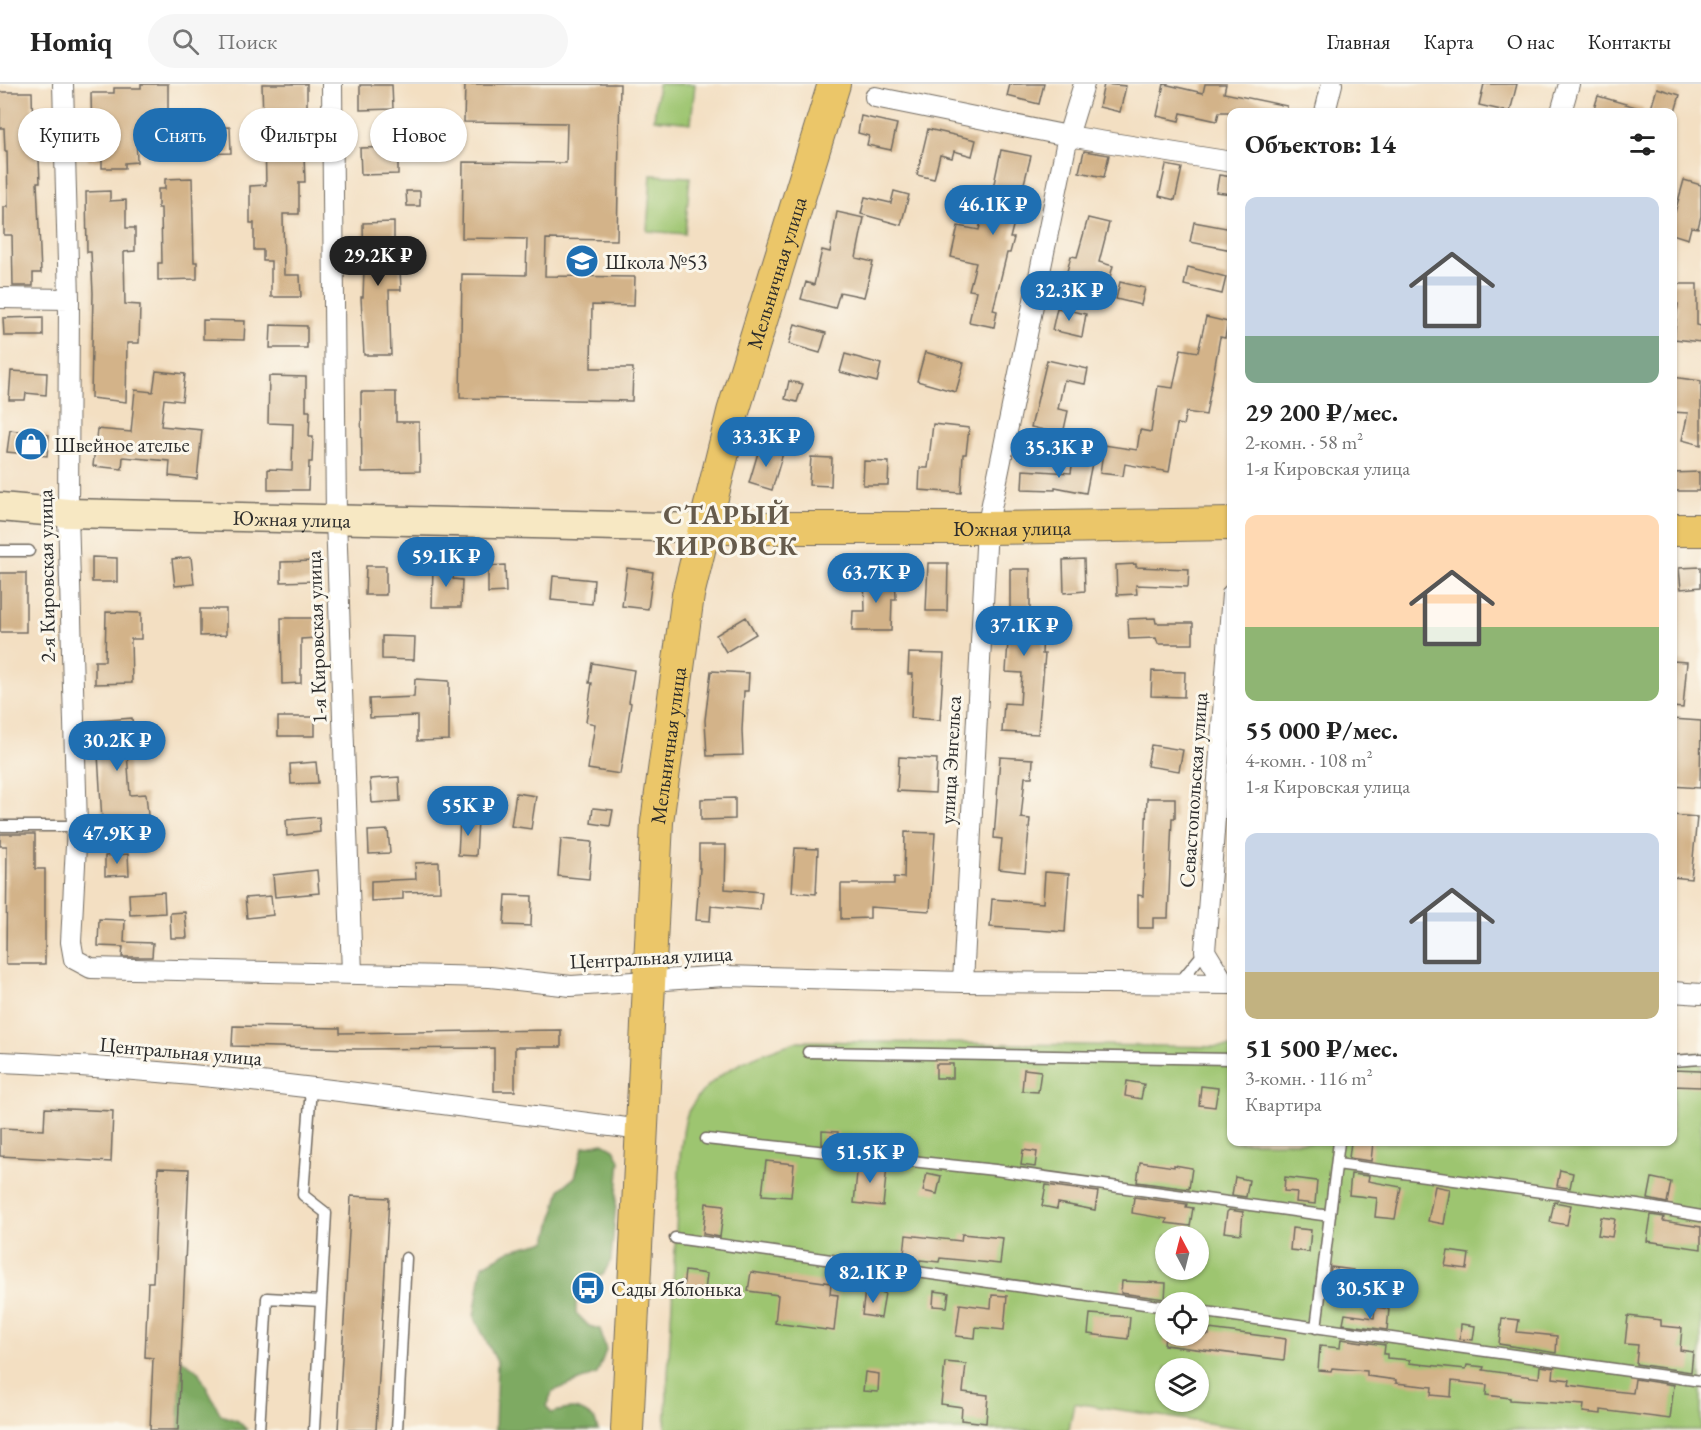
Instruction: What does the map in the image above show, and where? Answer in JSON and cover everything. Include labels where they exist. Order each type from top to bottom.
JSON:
[{"type":"main road","name":"Мельничная улица","points":[[627,1430],[657,822],[688,595],[734,412],[834,84]]},
{"type":"main road","name":"Южная улица","points":[[704,528],[987,528],[1227,524]]},
{"type":"main road","points":[[1677,530],[1701,530]]},
{"type":"street","name":"2-я Кировская улица","points":[[63,84],[69,299],[68,513],[77,826],[71,942],[74,959]]},
{"type":"street","name":"1-я Кировская улица","points":[[332,84],[336,519],[352,973]]},
{"type":"street","name":"улица Энгельса","points":[[963,982],[987,528],[1068,136],[1084,84]]},
{"type":"street","points":[[1326,108],[1332,84]]},
{"type":"street","points":[[1562,108],[1569,84]]},
{"type":"street","points":[[875,97],[1068,136],[1227,161]]},
{"type":"street","points":[[0,298],[69,299]]},
{"type":"street","name":"Южная улица","points":[[0,507],[68,513],[704,528]]},
{"type":"street","name":"Севастопольская улица","points":[[1205,951],[1227,660]]},
{"type":"street","points":[[1205,951],[1227,983]]},
{"type":"street","name":"Центральная улица","points":[[74,959],[91,968],[490,977],[571,986],[725,976],[963,982],[1227,984]]},
{"type":"street","points":[[1677,992],[1701,993]]},
{"type":"street","name":"Центральная улица","points":[[0,1062],[57,1064],[206,1076],[642,1130]]},
{"type":"lane","points":[[0,551],[29,551]]},
{"type":"lane","points":[[0,826],[77,826]]},
{"type":"lane","points":[[1179,983],[1205,951]]},
{"type":"lane","points":[[808,1052],[1227,1059]]},
{"type":"lane","points":[[1677,1061],[1701,1059]]},
{"type":"lane","points":[[310,1088],[303,1195],[326,1213],[314,1430]]},
{"type":"lane","points":[[706,1139],[995,1170],[1330,1216]]},
{"type":"lane","points":[[1316,1328],[1338,1146]]},
{"type":"lane","points":[[1336,1164],[1626,1203],[1701,1216]]},
{"type":"lane","points":[[675,1238],[1155,1304]]},
{"type":"lane","points":[[397,1430],[406,1258]]},
{"type":"lane","points":[[260,1430],[267,1298],[321,1300]]},
{"type":"lane","points":[[1209,1313],[1701,1382]]},
{"type":"green space","points":[[658,84],[695,84],[691,123],[654,119]]},
{"type":"green space","points":[[651,175],[690,177],[685,234],[647,231]]},
{"type":"green space","points":[[798,1041],[1227,1047],[1227,1146],[1677,1146],[1677,1053],[1701,1053],[1701,1430],[1254,1430],[1074,1403],[1069,1430],[665,1430],[680,1156],[684,1126],[689,1110],[699,1096],[710,1084],[737,1065]]},
{"type":"green space","points":[[603,1143],[614,1149],[620,1160],[611,1260],[603,1275],[588,1280],[580,1286],[576,1313],[589,1326],[600,1329],[606,1350],[597,1374],[553,1391],[546,1406],[551,1413],[570,1409],[584,1412],[595,1420],[598,1430],[495,1430],[497,1362],[474,1317],[482,1266],[511,1250],[547,1241],[560,1189],[575,1177],[583,1147]]},
{"type":"green space","points":[[181,1359],[198,1371],[221,1415],[238,1421],[247,1430],[178,1430]]},
{"type":"building","points":[[141,84],[168,84],[168,108],[133,108],[133,162],[137,162],[125,163],[125,168],[102,168],[102,162],[121,162],[121,108],[91,108],[91,93],[114,93],[114,88],[141,88]]},
{"type":"building","points":[[262,84],[307,84],[307,108],[263,108]]},
{"type":"building","points":[[465,84],[620,84],[617,240],[546,239],[545,276],[635,277],[634,306],[592,305],[591,368],[633,368],[632,401],[460,398],[462,274],[526,275],[527,239],[462,238],[463,162],[566,163],[567,123],[467,122],[467,108],[464,108]]},
{"type":"building","points":[[1010,84],[1044,84],[1039,104],[1007,96]]},
{"type":"building","points":[[1104,84],[1126,86],[1120,112],[1099,107]]},
{"type":"building","points":[[1164,84],[1203,93],[1205,84],[1226,84],[1224,93],[1287,106],[1287,108],[1227,108],[1227,112],[1219,112],[1217,121],[1181,113],[1179,121],[1157,116]]},
{"type":"building","points":[[1484,84],[1517,84],[1511,108],[1479,105]]},
{"type":"building","points":[[360,85],[392,85],[393,108],[360,110]]},
{"type":"building","points":[[1657,88],[1680,95],[1676,108],[1651,108]]},
{"type":"building","points":[[0,92],[32,92],[32,108],[18,108],[18,162],[39,162],[40,182],[37,182],[41,273],[33,273],[33,286],[13,286],[12,235],[4,235],[4,207],[8,207],[7,151],[5,151],[4,128],[0,128]]},
{"type":"building","points":[[1598,96],[1640,108],[1594,108]]},
{"type":"building","points":[[861,116],[897,124],[891,150],[867,145],[869,136],[858,133]]},
{"type":"building","points":[[227,127],[230,127],[231,153],[227,153]]},
{"type":"building","points":[[928,129],[976,140],[972,156],[954,151],[952,158],[940,155],[934,179],[917,175]]},
{"type":"building","points":[[360,148],[370,148],[370,162],[398,162],[398,174],[361,175]]},
{"type":"building","points":[[1001,150],[1031,156],[1010,238],[1014,238],[1010,253],[1007,253],[993,310],[997,311],[994,327],[969,322],[976,291],[969,290],[976,263],[951,257],[958,226],[979,230],[987,197],[991,198]]},
{"type":"building","points":[[1084,151],[1109,155],[1104,177],[1079,172]]},
{"type":"building","points":[[266,162],[304,162],[305,182],[299,182],[299,214],[283,214],[284,275],[300,275],[301,297],[271,297],[271,261],[263,261],[263,250],[254,250],[254,223],[250,223],[250,186],[266,185]]},
{"type":"building","points":[[1166,165],[1182,168],[1175,200],[1159,196]]},
{"type":"building","points":[[1219,175],[1227,176],[1227,193],[1216,192]]},
{"type":"building","points":[[192,178],[194,262],[197,262],[197,279],[158,280],[158,263],[162,263],[161,208],[158,208],[158,189],[165,189],[165,179]]},
{"type":"building","points":[[1684,180],[1701,185],[1701,216],[1698,228],[1691,227],[1688,239],[1677,236],[1677,205]]},
{"type":"building","points":[[110,191],[110,201],[126,200],[126,228],[135,228],[135,251],[124,252],[125,304],[140,305],[139,343],[127,343],[126,402],[91,398],[93,293],[91,252],[87,252],[86,192]]},
{"type":"building","points":[[406,191],[420,191],[420,206],[407,206]]},
{"type":"building","points":[[894,191],[909,195],[901,225],[861,214],[865,197],[891,203]]},
{"type":"building","points":[[837,212],[864,218],[856,258],[873,262],[864,297],[840,292],[835,308],[801,299],[806,282],[814,285],[822,250],[830,252]]},
{"type":"building","points":[[1088,218],[1109,223],[1099,262],[1113,266],[1108,285],[1066,275],[1071,256],[1077,257]]},
{"type":"building","points":[[394,222],[394,269],[400,269],[401,290],[389,290],[391,355],[364,355],[361,297],[363,297],[364,269],[363,223]]},
{"type":"building","points":[[1194,222],[1227,228],[1227,249],[1190,242]]},
{"type":"building","points":[[1188,267],[1226,277],[1222,294],[1184,285]]},
{"type":"building","points":[[1120,282],[1145,288],[1141,305],[1116,299]]},
{"type":"building","points":[[1677,284],[1697,284],[1697,325],[1701,326],[1701,342],[1677,339]]},
{"type":"building","points":[[1057,308],[1086,314],[1082,337],[1052,330]]},
{"type":"building","points":[[43,317],[43,336],[4,336],[3,318]]},
{"type":"building","points":[[1206,317],[1227,322],[1225,338],[1220,337],[1206,415],[1186,412],[1183,425],[1177,424],[1169,472],[1125,464],[1123,476],[1100,473],[1104,445],[1137,450],[1140,430],[1151,432],[1158,386],[1173,388],[1181,349],[1198,352]]},
{"type":"building","points":[[203,320],[245,321],[244,340],[203,339]]},
{"type":"building","points":[[795,324],[826,333],[820,353],[789,344]]},
{"type":"building","points":[[271,325],[307,326],[307,348],[270,348]]},
{"type":"building","points":[[925,352],[964,363],[956,392],[917,381]]},
{"type":"building","points":[[845,354],[881,364],[877,382],[840,372]]},
{"type":"building","points":[[1047,360],[1088,369],[1085,384],[1064,380],[1058,409],[1068,411],[1063,434],[1031,427]]},
{"type":"building","points":[[11,371],[47,373],[46,395],[26,393],[25,400],[9,400]]},
{"type":"building","points":[[156,371],[185,374],[182,401],[164,399],[161,426],[202,430],[197,479],[169,476],[170,461],[123,457],[122,469],[93,466],[97,429],[131,432],[135,390],[153,392]]},
{"type":"building","points":[[269,376],[306,377],[306,411],[310,411],[309,437],[313,437],[308,490],[268,490],[268,469],[292,470],[293,424],[268,423]]},
{"type":"building","points":[[1677,378],[1701,381],[1701,445],[1682,440],[1688,413],[1677,412]]},
{"type":"building","points":[[789,381],[803,384],[797,402],[785,399]]},
{"type":"building","points":[[361,392],[396,392],[396,422],[419,422],[420,471],[362,472]]},
{"type":"building","points":[[933,424],[969,428],[966,454],[963,454],[961,493],[919,490],[920,468],[928,468]]},
{"type":"building","points":[[10,430],[49,435],[47,456],[7,452]]},
{"type":"building","points":[[760,446],[783,453],[772,490],[749,483]]},
{"type":"building","points":[[811,457],[832,458],[831,486],[809,485]]},
{"type":"building","points":[[1073,459],[1092,463],[1086,493],[1055,487],[1055,490],[1022,489],[1023,470],[1071,473]]},
{"type":"building","points":[[864,461],[889,462],[888,485],[863,485]]},
{"type":"building","points":[[1699,472],[1699,491],[1677,491],[1677,473]]},
{"type":"building","points":[[92,557],[117,558],[117,582],[92,582]]},
{"type":"building","points":[[191,557],[194,584],[175,586],[172,559]]},
{"type":"building","points":[[1084,559],[1085,591],[1064,593],[1063,560]]},
{"type":"building","points":[[314,561],[314,581],[281,582],[281,562]]},
{"type":"building","points":[[928,563],[948,563],[947,611],[926,611]]},
{"type":"building","points":[[1136,564],[1136,567],[1189,569],[1188,587],[1136,585],[1137,594],[1117,595],[1116,565]]},
{"type":"building","points":[[505,565],[506,592],[488,593],[488,566]]},
{"type":"building","points":[[366,566],[386,566],[386,595],[365,595]]},
{"type":"building","points":[[433,567],[453,567],[453,579],[462,580],[461,607],[432,607]]},
{"type":"building","points":[[1701,567],[1701,587],[1681,589],[1679,568]]},
{"type":"building","points":[[627,568],[653,572],[648,609],[622,606]]},
{"type":"building","points":[[1010,569],[1030,569],[1030,612],[1044,613],[1042,654],[1045,654],[1038,734],[1002,732],[1004,703],[1020,704],[1022,673],[1006,672]]},
{"type":"building","points":[[0,573],[26,573],[26,632],[0,632]]},
{"type":"building","points":[[895,574],[896,599],[892,599],[891,631],[852,631],[853,611],[865,611],[864,576]]},
{"type":"building","points":[[553,576],[594,580],[592,604],[551,600]]},
{"type":"building","points":[[200,609],[226,609],[226,635],[200,636]]},
{"type":"building","points":[[106,612],[141,613],[141,639],[131,639],[132,683],[95,684],[95,661],[105,661]]},
{"type":"building","points":[[746,617],[756,634],[726,652],[716,635]]},
{"type":"building","points":[[281,618],[315,618],[316,638],[301,639],[301,683],[282,684]]},
{"type":"building","points":[[1155,618],[1156,623],[1193,623],[1193,644],[1158,644],[1156,638],[1129,639],[1128,619]]},
{"type":"building","points":[[382,636],[415,637],[414,660],[382,659]]},
{"type":"building","points":[[909,653],[944,654],[940,720],[911,718],[913,674],[908,674]]},
{"type":"building","points":[[1677,661],[1687,662],[1683,708],[1677,707]]},
{"type":"building","points":[[592,663],[634,670],[620,774],[588,769],[595,724],[586,722],[592,683],[589,683]]},
{"type":"building","points":[[711,671],[749,673],[748,691],[744,691],[743,755],[707,756],[705,720]]},
{"type":"building","points":[[1152,671],[1185,672],[1184,697],[1151,696]]},
{"type":"building","points":[[415,679],[449,681],[449,740],[417,741],[417,716],[370,718],[369,699],[414,697]]},
{"type":"building","points":[[278,717],[315,717],[315,736],[278,736]]},
{"type":"building","points":[[132,718],[134,737],[126,738],[130,795],[146,794],[148,815],[102,821],[96,721]]},
{"type":"building","points":[[1677,719],[1701,721],[1700,788],[1677,786]]},
{"type":"building","points":[[1151,745],[1183,750],[1179,771],[1147,766]]},
{"type":"building","points":[[899,757],[937,759],[935,793],[897,791]]},
{"type":"building","points":[[1000,757],[1033,759],[1032,777],[1025,777],[1021,818],[1030,819],[1025,872],[999,869],[1002,839],[994,838]]},
{"type":"building","points":[[316,762],[318,783],[291,784],[290,764]]},
{"type":"building","points":[[399,777],[400,801],[372,803],[370,779]]},
{"type":"building","points":[[516,793],[536,796],[531,829],[511,826]]},
{"type":"building","points":[[735,798],[735,819],[701,820],[701,799]]},
{"type":"building","points":[[1147,798],[1175,798],[1175,818],[1172,818],[1168,918],[1153,918],[1153,928],[1138,928],[1138,895],[1143,896]]},
{"type":"building","points":[[593,808],[613,810],[610,826],[591,823]]},
{"type":"building","points":[[1677,815],[1697,817],[1691,879],[1677,878]]},
{"type":"building","points":[[319,817],[320,832],[287,836],[286,820]]},
{"type":"building","points":[[460,818],[478,819],[476,856],[458,855]]},
{"type":"building","points":[[388,830],[390,853],[369,854],[368,831]]},
{"type":"building","points":[[905,832],[935,833],[930,911],[870,907],[870,918],[841,919],[841,884],[894,884],[894,877],[904,878]]},
{"type":"building","points":[[0,834],[35,834],[35,869],[45,869],[45,964],[6,964],[7,846],[0,846]]},
{"type":"building","points":[[561,839],[592,842],[589,879],[558,876]]},
{"type":"building","points":[[699,845],[726,845],[725,889],[762,892],[760,910],[711,906],[710,921],[696,920],[700,868]]},
{"type":"building","points":[[795,848],[818,849],[816,894],[792,892]]},
{"type":"building","points":[[128,854],[129,875],[105,876],[105,856]]},
{"type":"building","points":[[439,862],[440,891],[403,892],[403,899],[371,901],[371,881],[416,879],[415,863]]},
{"type":"building","points":[[317,870],[319,893],[275,897],[273,875]]},
{"type":"building","points":[[1045,872],[1069,874],[1065,932],[990,927],[992,899],[1043,903]]},
{"type":"building","points":[[164,892],[165,913],[130,915],[129,894]]},
{"type":"building","points":[[506,895],[532,896],[531,926],[504,925]]},
{"type":"building","points":[[271,896],[273,915],[247,918],[245,898]]},
{"type":"building","points":[[185,912],[187,938],[171,938],[170,913]]},
{"type":"building","points":[[99,919],[125,920],[124,942],[153,943],[152,957],[122,957],[123,947],[98,946]]},
{"type":"building","points":[[233,1026],[340,1028],[340,1033],[561,1030],[561,1047],[515,1047],[515,1091],[494,1091],[494,1048],[357,1049],[232,1046]]},
{"type":"building","points":[[936,1064],[953,1064],[953,1078],[936,1078]]},
{"type":"building","points":[[1024,1069],[1041,1071],[1038,1092],[1022,1091]]},
{"type":"building","points":[[1677,1070],[1701,1071],[1701,1087],[1677,1086]]},
{"type":"building","points":[[1127,1081],[1144,1084],[1141,1099],[1125,1096]]},
{"type":"building","points":[[1201,1086],[1218,1088],[1215,1107],[1199,1105]]},
{"type":"building","points":[[45,1108],[113,1111],[111,1162],[0,1156],[0,1128],[44,1130]]},
{"type":"building","points":[[822,1131],[838,1132],[837,1146],[822,1144]]},
{"type":"building","points":[[1350,1146],[1373,1146],[1371,1161],[1349,1158]]},
{"type":"building","points":[[1023,1150],[1037,1152],[1035,1167],[1021,1165]]},
{"type":"building","points":[[766,1161],[794,1164],[791,1197],[762,1195]]},
{"type":"building","points":[[1140,1162],[1192,1168],[1189,1189],[1137,1182]]},
{"type":"building","points":[[858,1163],[887,1166],[883,1206],[854,1203]]},
{"type":"building","points":[[158,1168],[189,1169],[178,1430],[150,1430],[153,1358],[145,1357],[148,1282],[153,1282]]},
{"type":"building","points":[[1560,1170],[1573,1173],[1570,1188],[1557,1186]]},
{"type":"building","points":[[927,1173],[941,1176],[937,1194],[923,1191]]},
{"type":"building","points":[[1351,1174],[1369,1176],[1368,1181],[1401,1187],[1395,1219],[1375,1217],[1377,1198],[1349,1195]]},
{"type":"building","points":[[1235,1177],[1249,1180],[1246,1197],[1232,1195]]},
{"type":"building","points":[[1285,1177],[1317,1181],[1315,1204],[1296,1202],[1297,1192],[1284,1191]]},
{"type":"building","points":[[1652,1178],[1671,1182],[1667,1203],[1648,1199]]},
{"type":"building","points":[[1046,1185],[1098,1192],[1095,1210],[1058,1203],[1057,1209],[1042,1206]]},
{"type":"building","points":[[1435,1186],[1450,1189],[1444,1224],[1428,1221]]},
{"type":"building","points":[[351,1196],[389,1198],[376,1430],[338,1430]]},
{"type":"building","points":[[1134,1197],[1187,1204],[1186,1207],[1193,1208],[1190,1226],[1166,1223],[1167,1219],[1132,1213]]},
{"type":"building","points":[[1554,1202],[1571,1205],[1567,1225],[1550,1222]]},
{"type":"building","points":[[706,1203],[724,1205],[720,1237],[703,1234]]},
{"type":"building","points":[[1229,1210],[1243,1212],[1241,1234],[1224,1232]]},
{"type":"building","points":[[1651,1215],[1664,1217],[1663,1221],[1701,1227],[1701,1249],[1647,1241]]},
{"type":"building","points":[[1601,1217],[1615,1219],[1612,1237],[1598,1235]]},
{"type":"building","points":[[1292,1228],[1311,1230],[1309,1252],[1290,1250]]},
{"type":"building","points":[[962,1234],[1003,1238],[1000,1264],[940,1258],[939,1262],[920,1260],[919,1265],[903,1263],[906,1235],[961,1241]]},
{"type":"building","points":[[1448,1251],[1469,1254],[1467,1269],[1445,1266]]},
{"type":"building","points":[[1331,1267],[1353,1270],[1351,1289],[1329,1286]]},
{"type":"building","points":[[685,1271],[707,1274],[705,1291],[683,1289]]},
{"type":"building","points":[[751,1272],[831,1283],[830,1294],[838,1295],[834,1331],[775,1323],[778,1295],[748,1291]]},
{"type":"building","points":[[1122,1281],[1166,1283],[1165,1292],[1155,1292],[1155,1298],[1121,1293]]},
{"type":"building","points":[[865,1290],[885,1293],[881,1318],[862,1315]]},
{"type":"building","points":[[934,1291],[949,1293],[947,1307],[933,1306]]},
{"type":"building","points":[[992,1295],[1007,1296],[1004,1330],[976,1327],[975,1338],[956,1336],[960,1304],[991,1308]]},
{"type":"building","points":[[1375,1307],[1389,1309],[1387,1330],[1343,1324],[1345,1314],[1374,1318]]},
{"type":"building","points":[[1090,1314],[1130,1317],[1128,1339],[1088,1334]]},
{"type":"building","points":[[1628,1316],[1661,1320],[1661,1326],[1682,1328],[1680,1350],[1693,1352],[1691,1372],[1636,1364],[1638,1345],[1625,1344]]},
{"type":"building","points":[[1502,1318],[1519,1320],[1517,1332],[1557,1336],[1556,1353],[1499,1344]]},
{"type":"building","points":[[1461,1324],[1475,1326],[1473,1340],[1460,1339]]},
{"type":"building","points":[[1209,1329],[1286,1339],[1284,1360],[1172,1346],[1209,1346]]},
{"type":"building","points":[[1341,1339],[1385,1345],[1384,1354],[1387,1354],[1387,1358],[1410,1360],[1409,1363],[1466,1369],[1467,1365],[1484,1367],[1483,1370],[1539,1378],[1540,1366],[1554,1368],[1553,1378],[1570,1380],[1569,1385],[1604,1390],[1633,1393],[1635,1379],[1674,1385],[1670,1419],[1601,1410],[1601,1414],[1583,1412],[1584,1405],[1510,1400],[1510,1398],[1486,1395],[1487,1385],[1452,1381],[1451,1397],[1431,1395],[1432,1387],[1396,1383],[1396,1380],[1367,1376],[1367,1371],[1332,1368],[1331,1371],[1318,1370],[1320,1346],[1340,1348]]},
{"type":"building","points":[[945,1362],[966,1364],[963,1392],[988,1395],[986,1423],[961,1420],[962,1407],[941,1404]]},
{"type":"building","points":[[865,1372],[879,1374],[878,1392],[863,1391]]},
{"type":"place","name":"Школа №53","points":[[582,261]]},
{"type":"place","name":"Швейное ателье","points":[[31,444]]},
{"type":"place","name":"Сады Яблонька","points":[[588,1288]]},
{"type":"district","name":"СТАРЫЙ КИРОВСК","points":[[727,530]]}]
